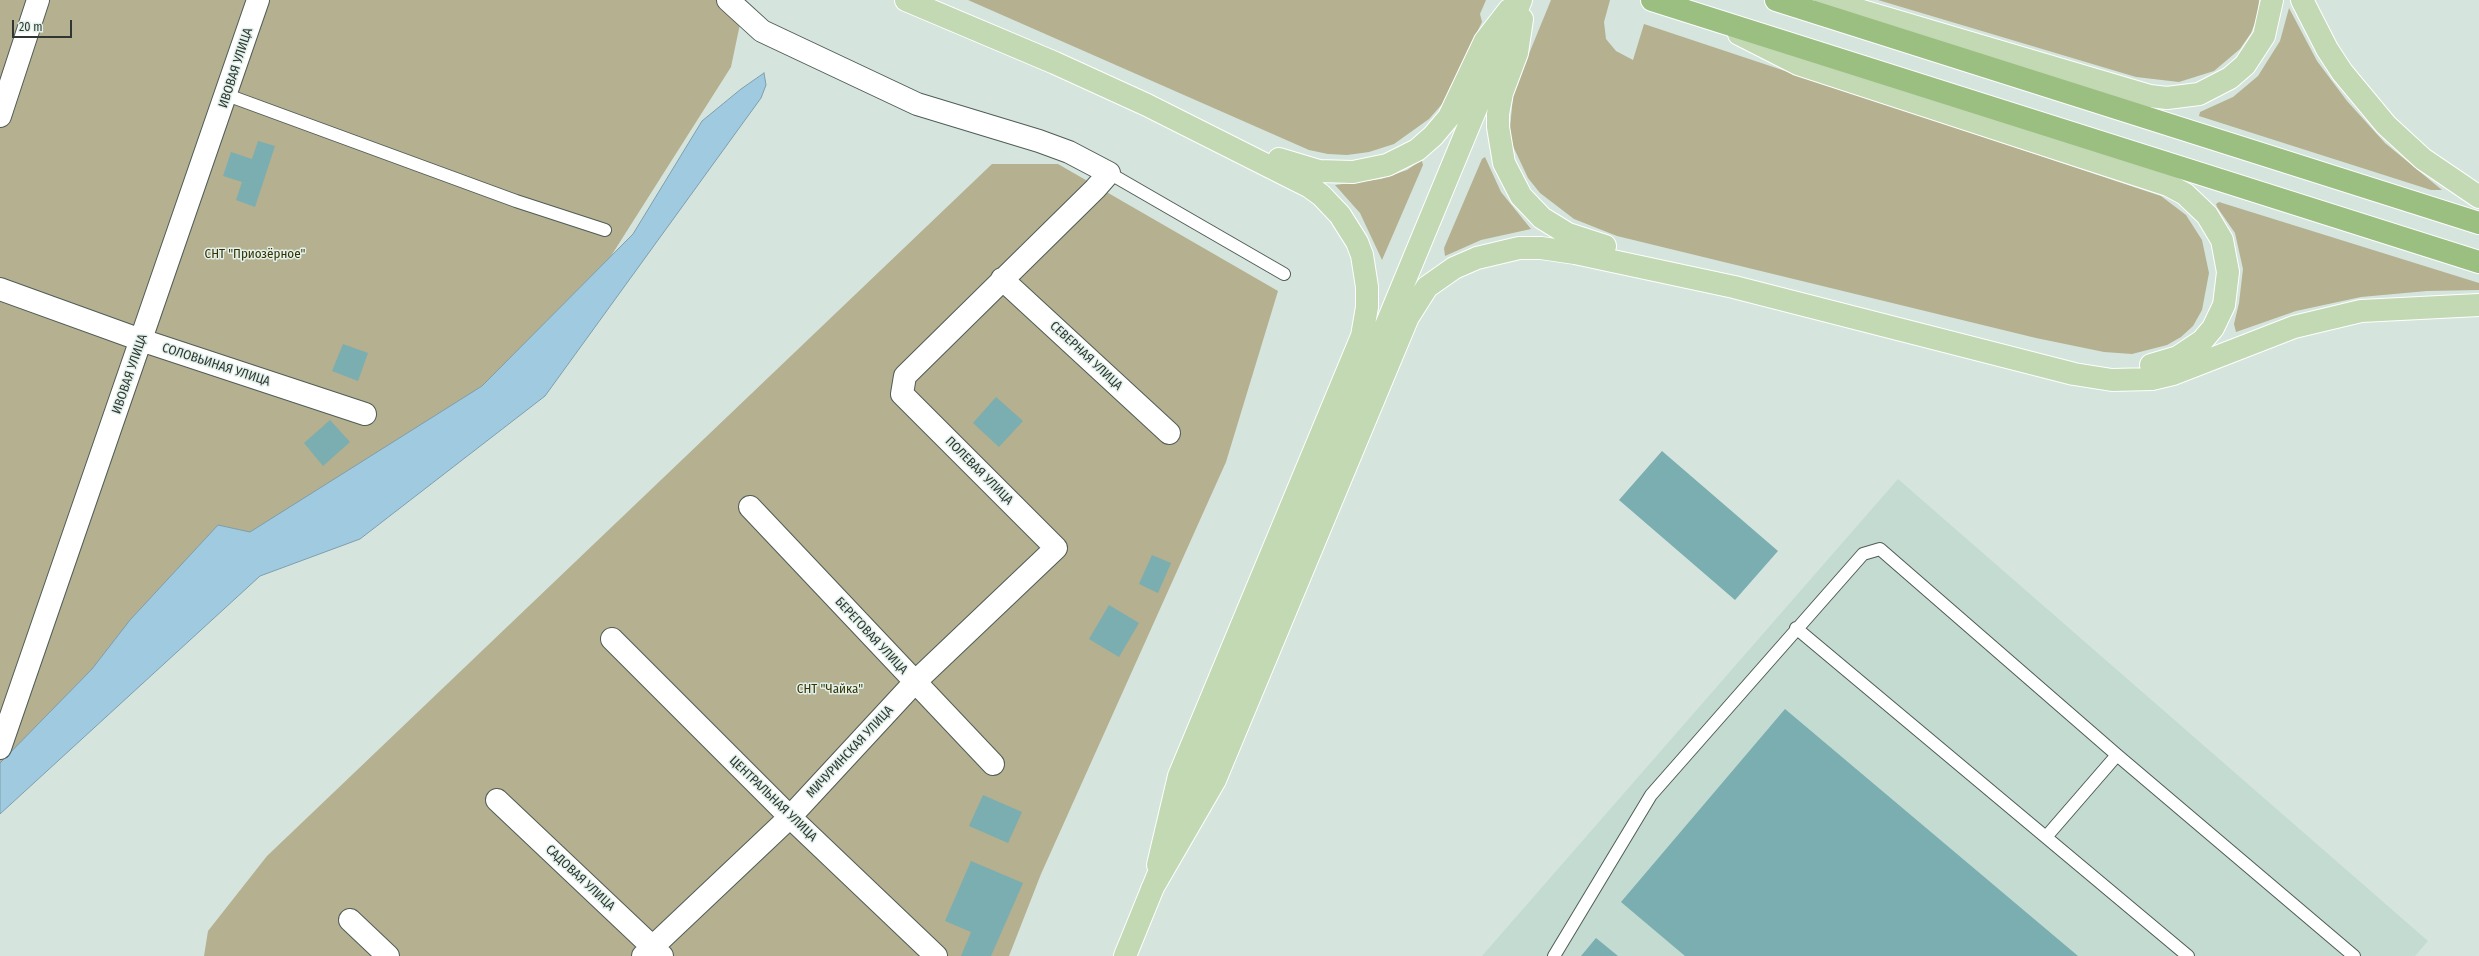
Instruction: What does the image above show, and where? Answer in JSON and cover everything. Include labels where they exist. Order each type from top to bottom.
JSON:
[{"type":"highway","points":[[1652,0],[2479,262]]},
{"type":"highway","points":[[1776,0],[2479,223]]},
{"type":"main road","points":[[906,0],[1055,63],[1147,105],[1310,187],[1321,195],[1340,215],[1357,242],[1366,270],[1367,307],[1362,336],[1179,776],[1152,889]]},
{"type":"main road","points":[[935,0],[1055,63]]},
{"type":"main road","points":[[1147,105],[1209,128],[1294,165],[1336,173],[1361,171],[1387,165],[1417,150],[1442,126],[1456,104],[1485,41],[1517,0]]},
{"type":"main road","points":[[1125,956],[1521,0]]},
{"type":"main road","points":[[1524,0],[1517,53],[1502,93],[1498,127],[1504,163],[1521,196],[1542,218],[1568,234],[1678,266],[1734,286]]},
{"type":"main road","points":[[1825,0],[2150,96],[2166,98],[2199,94],[2230,78],[2245,65],[2264,36],[2272,0]]},
{"type":"main road","points":[[2302,0],[2316,30],[2331,55],[2386,124],[2428,163],[2479,197]]},
{"type":"main road","points":[[1704,17],[1798,64],[2168,185],[2185,194],[2207,215],[2217,229],[2226,256],[2226,290],[2224,305],[2213,328],[2190,350],[2161,363],[2130,368],[2092,365],[1953,334],[1895,326]]},
{"type":"main road","points":[[1152,889],[1215,780],[1402,330],[1417,300],[1427,286],[1454,268],[1477,258],[1504,250],[1541,248],[1734,286],[1895,326],[2074,374],[2095,378],[2131,380],[2173,374],[2268,336],[2317,320],[2382,309],[2479,305]]},
{"type":"street","points":[[0,116],[38,0]]},
{"type":"street","name":"ИВОВАЯ УЛИЦА","points":[[0,748],[227,95],[258,0]]},
{"type":"street","points":[[728,0],[762,31],[917,104],[1039,141],[1069,152],[1109,173],[1095,189],[1002,279]]},
{"type":"street","name":"ПОЛЕВАЯ УЛИЦА","points":[[1002,279],[905,376],[902,394],[1056,548]]},
{"type":"street","name":"СЕВЕРНАЯ УЛИЦА","points":[[1002,279],[1169,433]]},
{"type":"street","name":"СОЛОВЬИНАЯ УЛИЦА","points":[[0,290],[142,340],[365,414]]},
{"type":"street","name":"БЕРЕГОВАЯ УЛИЦА","points":[[750,507],[993,764]]},
{"type":"street","name":"МИЧУРИНСКАЯ УЛИЦА","points":[[653,953],[790,816],[915,682],[1056,548]]},
{"type":"street","name":"ЦЕНТРАЛЬНАЯ УЛИЦА","points":[[612,639],[790,816],[936,956]]},
{"type":"street","name":"САДОВАЯ УЛИЦА","points":[[497,800],[653,953]]},
{"type":"street","points":[[350,920],[388,956]]},
{"type":"lane","points":[[227,95],[516,201],[605,230]]},
{"type":"lane","points":[[1109,173],[1284,274]]},
{"type":"lane","points":[[1554,956],[1651,795],[1796,628],[1864,554],[1880,549],[2117,755],[2354,956]]},
{"type":"lane","points":[[1796,628],[2188,956]]},
{"type":"lane","points":[[2046,837],[2117,755]]},
{"type":"shaded area","points":[[1898,479],[2428,941],[2415,956],[1482,956]]},
{"type":"green space","name":"СНТ \"Приозёрное\"","points":[[0,0],[745,0],[731,67],[538,371],[214,586],[0,785]]},
{"type":"green space","points":[[968,0],[1486,0],[1480,14],[1482,22],[1443,103],[1429,119],[1394,144],[1369,152],[1347,155],[1328,154],[1309,150]]},
{"type":"green space","points":[[1551,0],[1610,0],[1604,22],[1606,39],[1616,51],[1633,60],[1644,24],[2161,196],[2186,215],[2202,240],[2209,273],[2202,310],[2193,326],[2181,337],[2167,345],[2132,354],[2104,352],[2036,338],[1617,236],[1574,219],[1540,193],[1528,178],[1512,144],[1510,129],[1513,96],[1517,83]]},
{"type":"green space","points":[[1878,0],[2259,0],[2258,15],[2251,33],[2240,49],[2214,71],[2179,82],[2136,77]]},
{"type":"green space","points":[[2289,8],[2317,61],[2347,101],[2385,143],[2442,190],[2431,190],[2199,116],[2200,112],[2233,97],[2258,76],[2280,41]]},
{"type":"green space","points":[[1485,157],[1501,192],[1531,229],[1481,240],[1445,256],[1444,248],[1482,159]]},
{"type":"green space","points":[[1422,161],[1423,165],[1382,260],[1360,213],[1335,185],[1381,179],[1407,170]]},
{"type":"green space","name":"СНТ \"Чайка\"","points":[[992,164],[1058,164],[1278,291],[1226,462],[1041,874],[1009,956],[204,956],[208,931],[267,856]]},
{"type":"green space","points":[[2219,202],[2479,283],[2479,290],[2427,291],[2361,297],[2296,311],[2236,332],[2234,324],[2239,303],[2243,269],[2235,233],[2217,207],[2216,204]]},
{"type":"water","points":[[764,73],[766,85],[761,98],[545,396],[360,539],[260,576],[0,814],[0,763],[92,669],[130,620],[218,525],[250,532],[482,386],[633,234],[702,121],[741,89]]},
{"type":"building","points":[[258,141],[275,146],[255,207],[236,200],[242,182],[223,176],[231,152],[252,159]]},
{"type":"building","points":[[343,344],[368,353],[358,381],[332,371]]},
{"type":"building","points":[[996,397],[1023,421],[999,447],[973,423]]},
{"type":"building","points":[[330,420],[350,442],[323,466],[304,443]]},
{"type":"building","points":[[1662,451],[1778,551],[1735,600],[1619,500]]},
{"type":"building","points":[[1152,555],[1171,563],[1158,593],[1139,584]]},
{"type":"building","points":[[1109,605],[1139,623],[1119,657],[1089,639]]},
{"type":"building","points":[[1785,709],[2078,956],[1685,956],[1621,902]]},
{"type":"building","points":[[983,795],[1022,812],[1008,843],[969,826]]},
{"type":"building","points":[[971,861],[1023,883],[991,956],[961,956],[971,932],[945,921]]},
{"type":"building","points":[[1596,938],[1618,956],[1581,956]]}]
